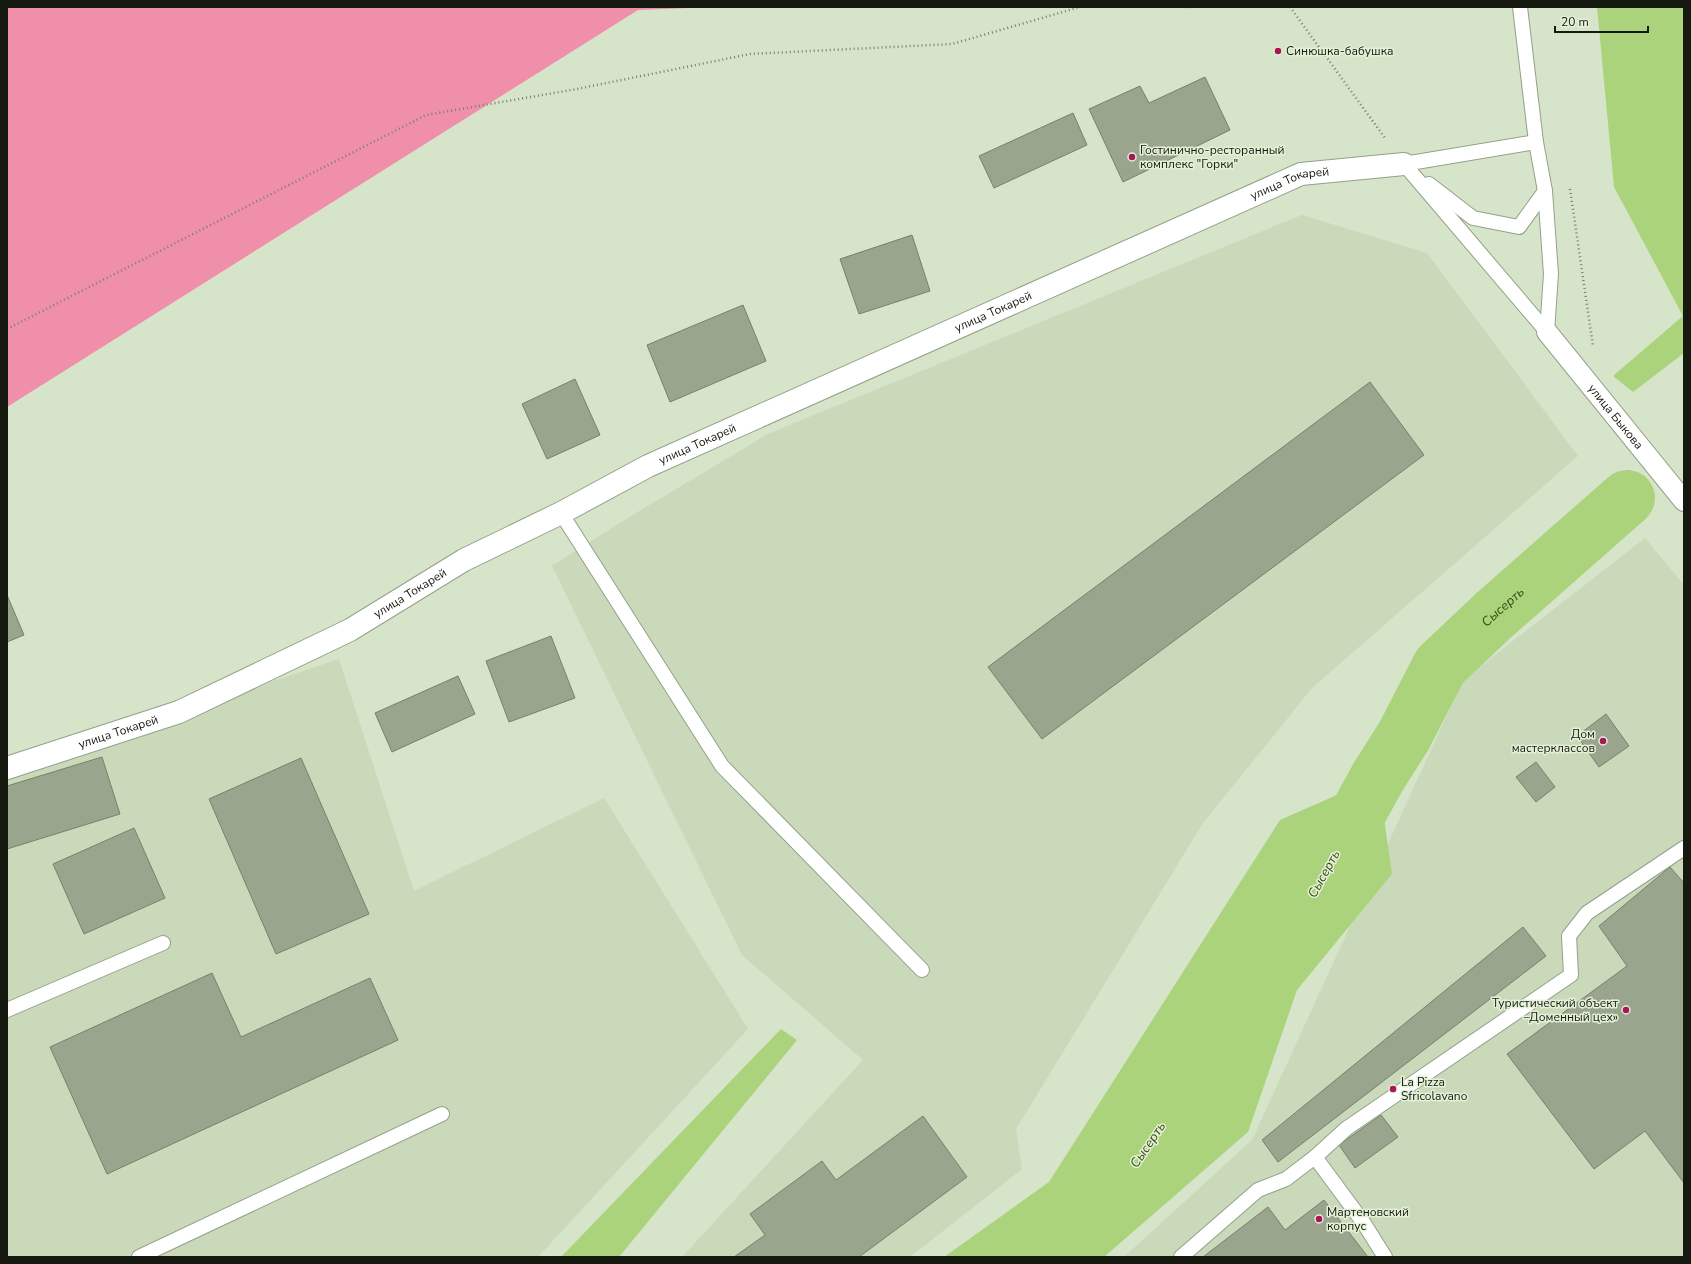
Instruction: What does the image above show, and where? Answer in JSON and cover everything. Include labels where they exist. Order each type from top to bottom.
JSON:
[{"type":"street","name":"улица Токарей","points":[[7,768],[179,712],[350,630],[464,560],[561,513],[648,466],[1301,174],[1404,164]]},
{"type":"street","name":"улица Быкова","points":[[1547,332],[1684,501]]},
{"type":"lane","points":[[1520,7],[1536,142],[1545,191],[1550,274],[1547,332]]},
{"type":"lane","points":[[1404,164],[1536,142]]},
{"type":"lane","points":[[1404,164],[1473,218],[1519,228],[1545,191]]},
{"type":"lane","points":[[1404,164],[1547,332]]},
{"type":"lane","points":[[561,513],[722,766],[922,970]]},
{"type":"lane","points":[[1181,1257],[1258,1190],[1286,1179],[1315,1157],[1347,1128],[1571,975],[1568,936],[1587,913],[1684,848]]},
{"type":"lane","points":[[7,1010],[163,943]]},
{"type":"lane","points":[[139,1257],[442,1114]]},
{"type":"lane","points":[[1315,1157],[1363,1222],[1385,1257]]},
{"type":"path","points":[[7,328],[426,116],[576,89],[750,54],[952,44],[1080,7]]},
{"type":"path","points":[[1186,7],[1194,7]]},
{"type":"path","points":[[1290,7],[1404,164]]},
{"type":"path","points":[[1569,184],[1593,346],[1598,352]]},
{"type":"shaded area","points":[[7,7],[713,7],[638,10],[7,407]]},
{"type":"shaded area","points":[[1302,215],[1427,253],[1578,456],[1312,688],[1203,823],[1016,1129],[1022,1169],[910,1257],[682,1257],[863,1060],[742,955],[552,566],[626,519],[770,433]]},
{"type":"shaded area","points":[[1645,538],[1684,585],[1684,1257],[1124,1257],[1252,1140],[1463,680]]},
{"type":"shaded area","points":[[339,659],[414,891],[604,798],[748,1029],[538,1257],[7,1257],[7,770]]},
{"type":"water","points":[[1597,7],[1684,7],[1684,353],[1633,392],[1613,376],[1683,316],[1614,187]]},
{"type":"water","points":[[1378,777],[1392,874],[1297,990],[1248,1132],[1104,1257],[944,1257],[1049,1182],[1280,820]]},
{"type":"water","points":[[781,1029],[797,1040],[619,1257],[561,1257]]},
{"type":"building","points":[[1205,77],[1230,130],[1123,182],[1089,109],[1140,86],[1149,103]]},
{"type":"building","points":[[1073,113],[1087,145],[994,188],[979,156]]},
{"type":"building","points":[[912,235],[930,291],[859,314],[840,259]]},
{"type":"building","points":[[743,305],[766,361],[670,402],[647,345]]},
{"type":"building","points":[[575,379],[600,435],[547,459],[522,404]]},
{"type":"building","points":[[1370,382],[1424,455],[1042,739],[988,667]]},
{"type":"building","points":[[7,595],[24,635],[7,642]]},
{"type":"building","points":[[551,636],[575,698],[509,722],[486,661]]},
{"type":"building","points":[[458,676],[475,714],[392,752],[375,713]]},
{"type":"building","name":"Дом мастерклассов","points":[[1606,714],[1629,746],[1599,767],[1577,736]]},
{"type":"building","points":[[102,757],[120,814],[7,849],[7,786]]},
{"type":"building","points":[[301,758],[369,914],[276,954],[209,799]]},
{"type":"building","points":[[1536,762],[1555,787],[1536,802],[1516,777]]},
{"type":"building","points":[[134,828],[165,898],[84,934],[53,864]]},
{"type":"building","name":"Туристический объект –Доменный цех»","points":[[1670,867],[1684,883],[1684,1183],[1645,1131],[1594,1169],[1507,1054],[1627,966],[1599,926]]},
{"type":"building","points":[[1523,927],[1546,956],[1278,1162],[1262,1140]]},
{"type":"building","points":[[212,973],[241,1037],[370,978],[398,1040],[107,1174],[50,1047]]},
{"type":"building","points":[[1381,1115],[1398,1137],[1355,1168],[1339,1145]]},
{"type":"building","points":[[923,1116],[967,1177],[859,1257],[734,1257],[765,1235],[750,1214],[822,1161],[836,1180]]},
{"type":"building","name":"Мартеновский корпус","points":[[1324,1200],[1368,1257],[1203,1257],[1268,1207],[1285,1230]]},
{"type":"waterway","name":"Сысерть","points":[[1341,844],[1378,777],[1404,736],[1440,666],[1494,615],[1627,498]]},
{"type":"place","name":"Синюшка-бабушка","points":[[1278,51]]},
{"type":"place","name":"Гостинично-ресторанный комплекс \"Горки\"","points":[[1132,157]]},
{"type":"place","name":"Дом мастерклассов","points":[[1603,741]]},
{"type":"place","name":"Туристический объект –Доменный цех»","points":[[1626,1010]]},
{"type":"place","name":"La Pizza Sfricolavano","points":[[1393,1089]]},
{"type":"place","name":"Мартеновский корпус","points":[[1319,1219]]}]
